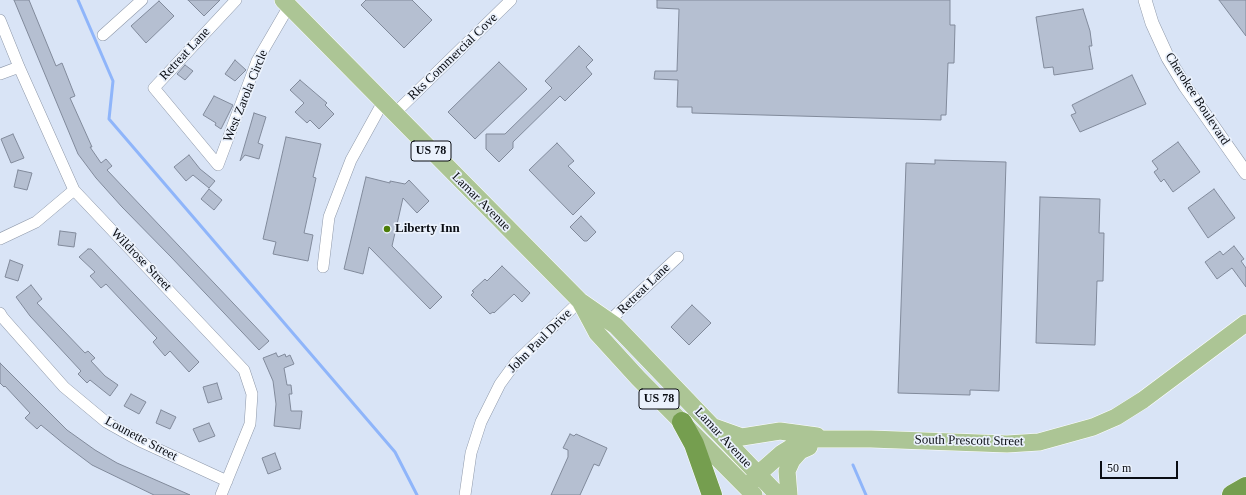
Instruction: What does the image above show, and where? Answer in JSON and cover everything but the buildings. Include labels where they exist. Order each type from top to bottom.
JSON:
[{"type":"highway","points":[[682,422],[694,444],[712,495]]},
{"type":"highway","points":[[1232,495],[1246,487]]},
{"type":"main road","name":"Lamar Avenue","points":[[286,3],[580,301],[616,326],[711,426],[753,486]]},
{"type":"main road","name":"Lamar Avenue","points":[[580,301],[597,333],[682,422],[753,486],[778,495]]},
{"type":"main road","name":"South Prescott Street","points":[[753,486],[792,446],[814,439],[1007,444],[1039,442],[1067,436],[1111,419],[1143,400],[1246,323]]},
{"type":"main road","points":[[711,426],[742,437],[780,431],[795,432],[831,439]]},
{"type":"main road","points":[[789,495],[787,471],[792,460],[800,451],[831,439]]},
{"type":"street","points":[[103,35],[142,0]]},
{"type":"street","name":"Retreat Lane","points":[[218,165],[154,88],[236,0]]},
{"type":"street","name":"Rks Commercial Cove","points":[[322,268],[329,217],[351,160],[389,108],[511,0]]},
{"type":"street","name":"Cherokee Boulevard","points":[[1145,0],[1152,23],[1168,58],[1185,86],[1246,173]]},
{"type":"street","name":"West Zarola Circle","points":[[218,165],[257,61],[286,3]]},
{"type":"street","name":"Wildrose Street","points":[[0,20],[19,67],[74,190],[244,370],[252,394],[250,424],[221,495]]},
{"type":"street","points":[[0,74],[19,67]]},
{"type":"street","points":[[0,239],[36,222],[74,190]]},
{"type":"street","name":"Retreat Lane","points":[[609,321],[678,256]]},
{"type":"street","name":"John Paul Drive","points":[[465,495],[471,453],[481,422],[500,384],[516,362],[580,301]]},
{"type":"street","name":"Lounette Street","points":[[0,312],[3,318],[64,388],[106,422],[140,441],[227,481]]},
{"type":"waterway","points":[[78,0],[113,81],[109,119],[395,452],[417,495]]},
{"type":"waterway","points":[[853,465],[866,495]]},
{"type":"place","name":"Liberty Inn","points":[[387,229]]}]
